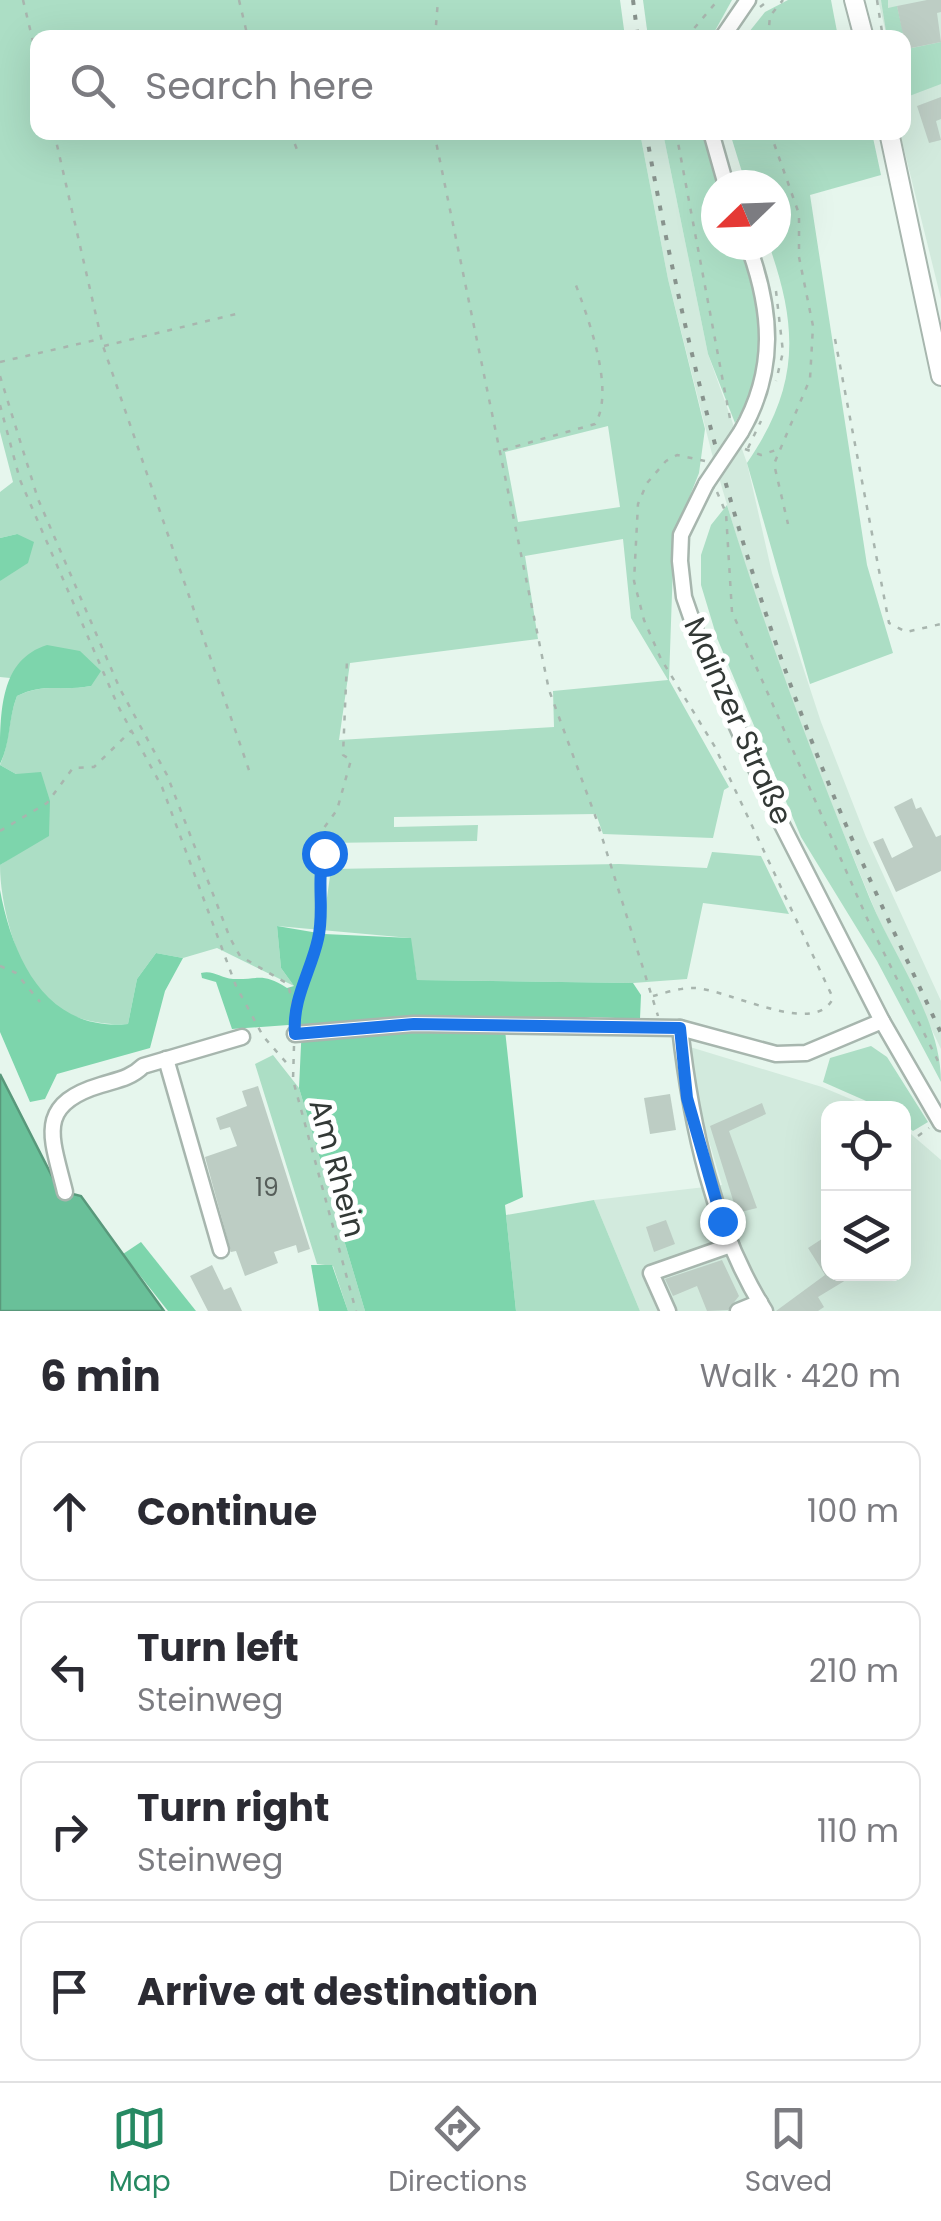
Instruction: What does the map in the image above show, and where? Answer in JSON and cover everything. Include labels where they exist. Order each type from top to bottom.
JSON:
[{"type":"main road","points":[[859,5],[863,30]]},
{"type":"main road","points":[[891,140],[941,376]]},
{"type":"street","points":[[727,30],[748,0]]},
{"type":"street","points":[[713,140],[722,170]]},
{"type":"street","name":"Mainzer Straße","points":[[753,260],[764,292],[769,328],[761,390],[682,535],[684,596],[702,649],[776,813],[936,1125]]},
{"type":"street","points":[[295,1034],[414,1024],[680,1028],[776,1054],[806,1053],[882,1021]]},
{"type":"street","points":[[680,1028],[687,1098],[731,1245],[762,1307],[738,1311]]},
{"type":"street","points":[[65,1192],[50,1126],[60,1104],[78,1092],[134,1076],[143,1066],[242,1037]]},
{"type":"street","points":[[166,1059],[220,1250]]},
{"type":"street","points":[[668,1311],[651,1273],[731,1245]]},
{"type":"path","points":[[23,0],[30,30]]},
{"type":"path","points":[[239,0],[246,30]]},
{"type":"path","points":[[436,30],[438,0]]},
{"type":"path","points":[[693,30],[718,0]]},
{"type":"path","points":[[769,30],[770,16],[783,0]]},
{"type":"path","points":[[877,0],[881,30]]},
{"type":"path","points":[[56,140],[103,346],[250,776]]},
{"type":"path","points":[[293,140],[298,152]]},
{"type":"path","points":[[436,140],[549,690],[652,996],[659,1028]]},
{"type":"path","points":[[678,140],[731,423],[746,451]]},
{"type":"path","points":[[773,140],[800,214],[798,257],[813,326],[810,379],[780,448],[775,480],[788,524]]},
{"type":"path","points":[[502,450],[596,424],[601,415],[600,355],[574,280]]},
{"type":"path","points":[[103,346],[240,313]]},
{"type":"path","points":[[835,338],[889,623],[906,632],[941,624]]},
{"type":"path","points":[[0,362],[101,339]]},
{"type":"path","points":[[0,376],[53,534],[120,689],[167,775],[230,938],[240,956],[288,984],[295,1004]]},
{"type":"path","points":[[0,405],[20,480],[132,730],[162,786],[244,1003],[263,1036],[292,1069]]},
{"type":"path","points":[[746,451],[763,423]]},
{"type":"path","points":[[746,451],[770,454],[780,448]]},
{"type":"path","points":[[652,996],[692,988],[774,1010],[815,1014],[828,1008],[833,998],[714,747],[662,659],[644,620],[634,581],[638,504],[647,483],[666,461],[678,455],[705,460]]},
{"type":"path","points":[[709,481],[726,514],[732,612],[870,925],[941,1067]]},
{"type":"path","name":"Am Rhein","points":[[347,660],[343,755],[350,760],[338,810],[321,832],[324,853],[318,878],[318,940],[309,958],[305,988],[295,1004],[292,1069],[356,1311]]},
{"type":"path","points":[[0,831],[46,803],[73,768],[94,767],[132,730]]},
{"type":"path","points":[[0,966],[16,972],[40,1002]]},
{"type":"path","points":[[918,1136],[936,1125]]},
{"type":"shaded area","points":[[0,0],[620,0],[624,30],[30,30],[30,140],[641,140],[668,279],[705,429],[699,473],[674,536],[669,680],[729,787],[724,790],[713,838],[603,834],[596,814],[394,817],[394,827],[478,825],[477,841],[324,843],[324,919],[331,869],[619,864],[707,868],[712,852],[761,856],[789,914],[703,903],[687,979],[633,983],[417,980],[410,938],[277,926],[281,968],[294,986],[217,948],[183,958],[156,953],[137,979],[128,1024],[91,1021],[55,1007],[29,977],[6,913],[0,865],[22,851],[16,774],[0,765],[17,696],[36,689],[91,686],[0,677],[0,581],[17,534],[0,538],[0,492],[13,482],[0,432]],"holes":[[[608,426],[620,507],[518,522],[505,452]],[[623,539],[631,618],[668,680],[553,691],[554,727],[339,740],[350,663],[538,639],[525,556]]]},
{"type":"shaded area","points":[[643,0],[732,0],[715,30],[647,30]]},
{"type":"shaded area","points":[[788,0],[831,0],[837,30],[751,30],[765,12]]},
{"type":"shaded area","points":[[878,0],[941,0],[941,299],[902,140],[911,140],[911,30],[885,30]]},
{"type":"shaded area","points":[[881,0],[888,0],[888,8],[897,6],[903,30],[886,30]]},
{"type":"shaded area","points":[[941,42],[941,84],[911,95],[911,48]]},
{"type":"shaded area","points":[[641,140],[664,140],[708,354],[747,463],[772,573],[821,722],[866,837],[941,1001],[941,1049],[877,915],[800,727],[752,589],[712,454],[668,279]]},
{"type":"shaded area","points":[[664,140],[707,140],[715,170],[701,170],[701,260],[746,260],[748,268],[757,314],[758,358],[747,401],[735,423],[708,354]]},
{"type":"shaded area","points":[[732,140],[874,140],[881,175],[810,195],[867,565],[893,653],[810,684],[747,463],[777,409],[785,383],[789,331],[774,260],[791,260],[791,170],[741,170]]},
{"type":"shaded area","points":[[727,505],[776,655],[831,802],[870,899],[925,1012],[939,1058],[941,1082],[877,961],[801,837],[717,638],[701,585],[701,555],[711,525]]},
{"type":"shaded area","points":[[17,534],[34,542],[28,563],[0,581],[0,538]]},
{"type":"shaded area","points":[[47,645],[80,651],[101,671],[91,686],[36,689],[17,696],[0,764],[2,707],[11,675],[31,652]]},
{"type":"shaded area","points":[[0,765],[16,774],[41,772],[50,801],[49,836],[0,865]]},
{"type":"shaded area","points":[[0,890],[14,942],[25,965],[55,1004],[76,1016],[100,1023],[128,1024],[137,979],[156,953],[183,958],[165,991],[150,1048],[57,1074],[45,1099],[30,1102],[0,1032]]},
{"type":"shaded area","points":[[277,926],[324,934],[411,938],[417,980],[633,983],[641,995],[640,1019],[591,1017],[505,1030],[523,1197],[505,1205],[516,1311],[365,1311],[299,1088],[302,1024],[232,1029],[216,982],[202,978],[201,973],[210,973],[233,979],[266,978],[287,988],[294,986],[281,968]]},
{"type":"shaded area","points":[[871,1046],[887,1057],[928,1122],[913,1131],[911,1101],[866,1101],[823,1082],[830,1058]]},
{"type":"shaded area","points":[[690,1047],[855,1101],[821,1101],[821,1281],[911,1281],[911,1134],[941,1160],[941,1311],[640,1311],[594,1200],[722,1185],[695,1094]]},
{"type":"shaded area","points":[[273,1055],[299,1088],[365,1311],[348,1311],[333,1266],[317,1264],[255,1064]]},
{"type":"shaded area","points":[[0,1074],[54,1180],[65,1192],[81,1196],[164,1311],[0,1311]]},
{"type":"shaded area","points":[[594,1200],[640,1311],[516,1311],[506,1215]]},
{"type":"shaded area","points":[[141,1242],[196,1311],[168,1311],[123,1254]]},
{"type":"shaded area","points":[[311,1265],[332,1265],[348,1311],[319,1311]]},
{"type":"building","points":[[941,0],[941,12],[937,13],[941,42],[911,48],[911,30],[902,30],[897,6]]},
{"type":"building","points":[[941,97],[941,119],[936,121],[941,140],[929,143],[917,106]]},
{"type":"building","points":[[912,798],[936,837],[941,835],[941,871],[896,892],[873,842],[883,838],[892,858],[913,847],[894,807]]},
{"type":"building","points":[[258,1086],[310,1249],[298,1253],[296,1245],[274,1252],[278,1263],[245,1276],[236,1251],[231,1252],[205,1157],[237,1146],[230,1127],[220,1130],[216,1118],[247,1106],[242,1091]]},
{"type":"building","points":[[670,1094],[676,1130],[650,1134],[644,1098]]},
{"type":"building","points":[[762,1103],[766,1114],[729,1131],[757,1208],[737,1213],[710,1126]]},
{"type":"building","points":[[666,1220],[675,1244],[654,1252],[646,1227]]},
{"type":"building","points":[[821,1240],[821,1269],[808,1248]]},
{"type":"building","points":[[722,1260],[739,1296],[728,1310],[707,1311],[697,1286],[673,1296],[665,1279]]},
{"type":"building","points":[[212,1265],[224,1290],[231,1287],[242,1311],[208,1311],[190,1276]]},
{"type":"building","points":[[821,1278],[821,1281],[844,1281],[818,1297],[824,1307],[818,1311],[776,1311]]},
{"type":"railway","points":[[633,0],[637,30]]},
{"type":"railway","points":[[648,140],[703,397],[752,571],[846,825],[941,1033]]},
{"type":"route","points":[[324,853],[318,878],[318,940],[309,958],[311,967],[305,972],[305,988],[295,1004],[295,1034],[414,1024],[680,1028],[687,1098],[722,1221]]}]
